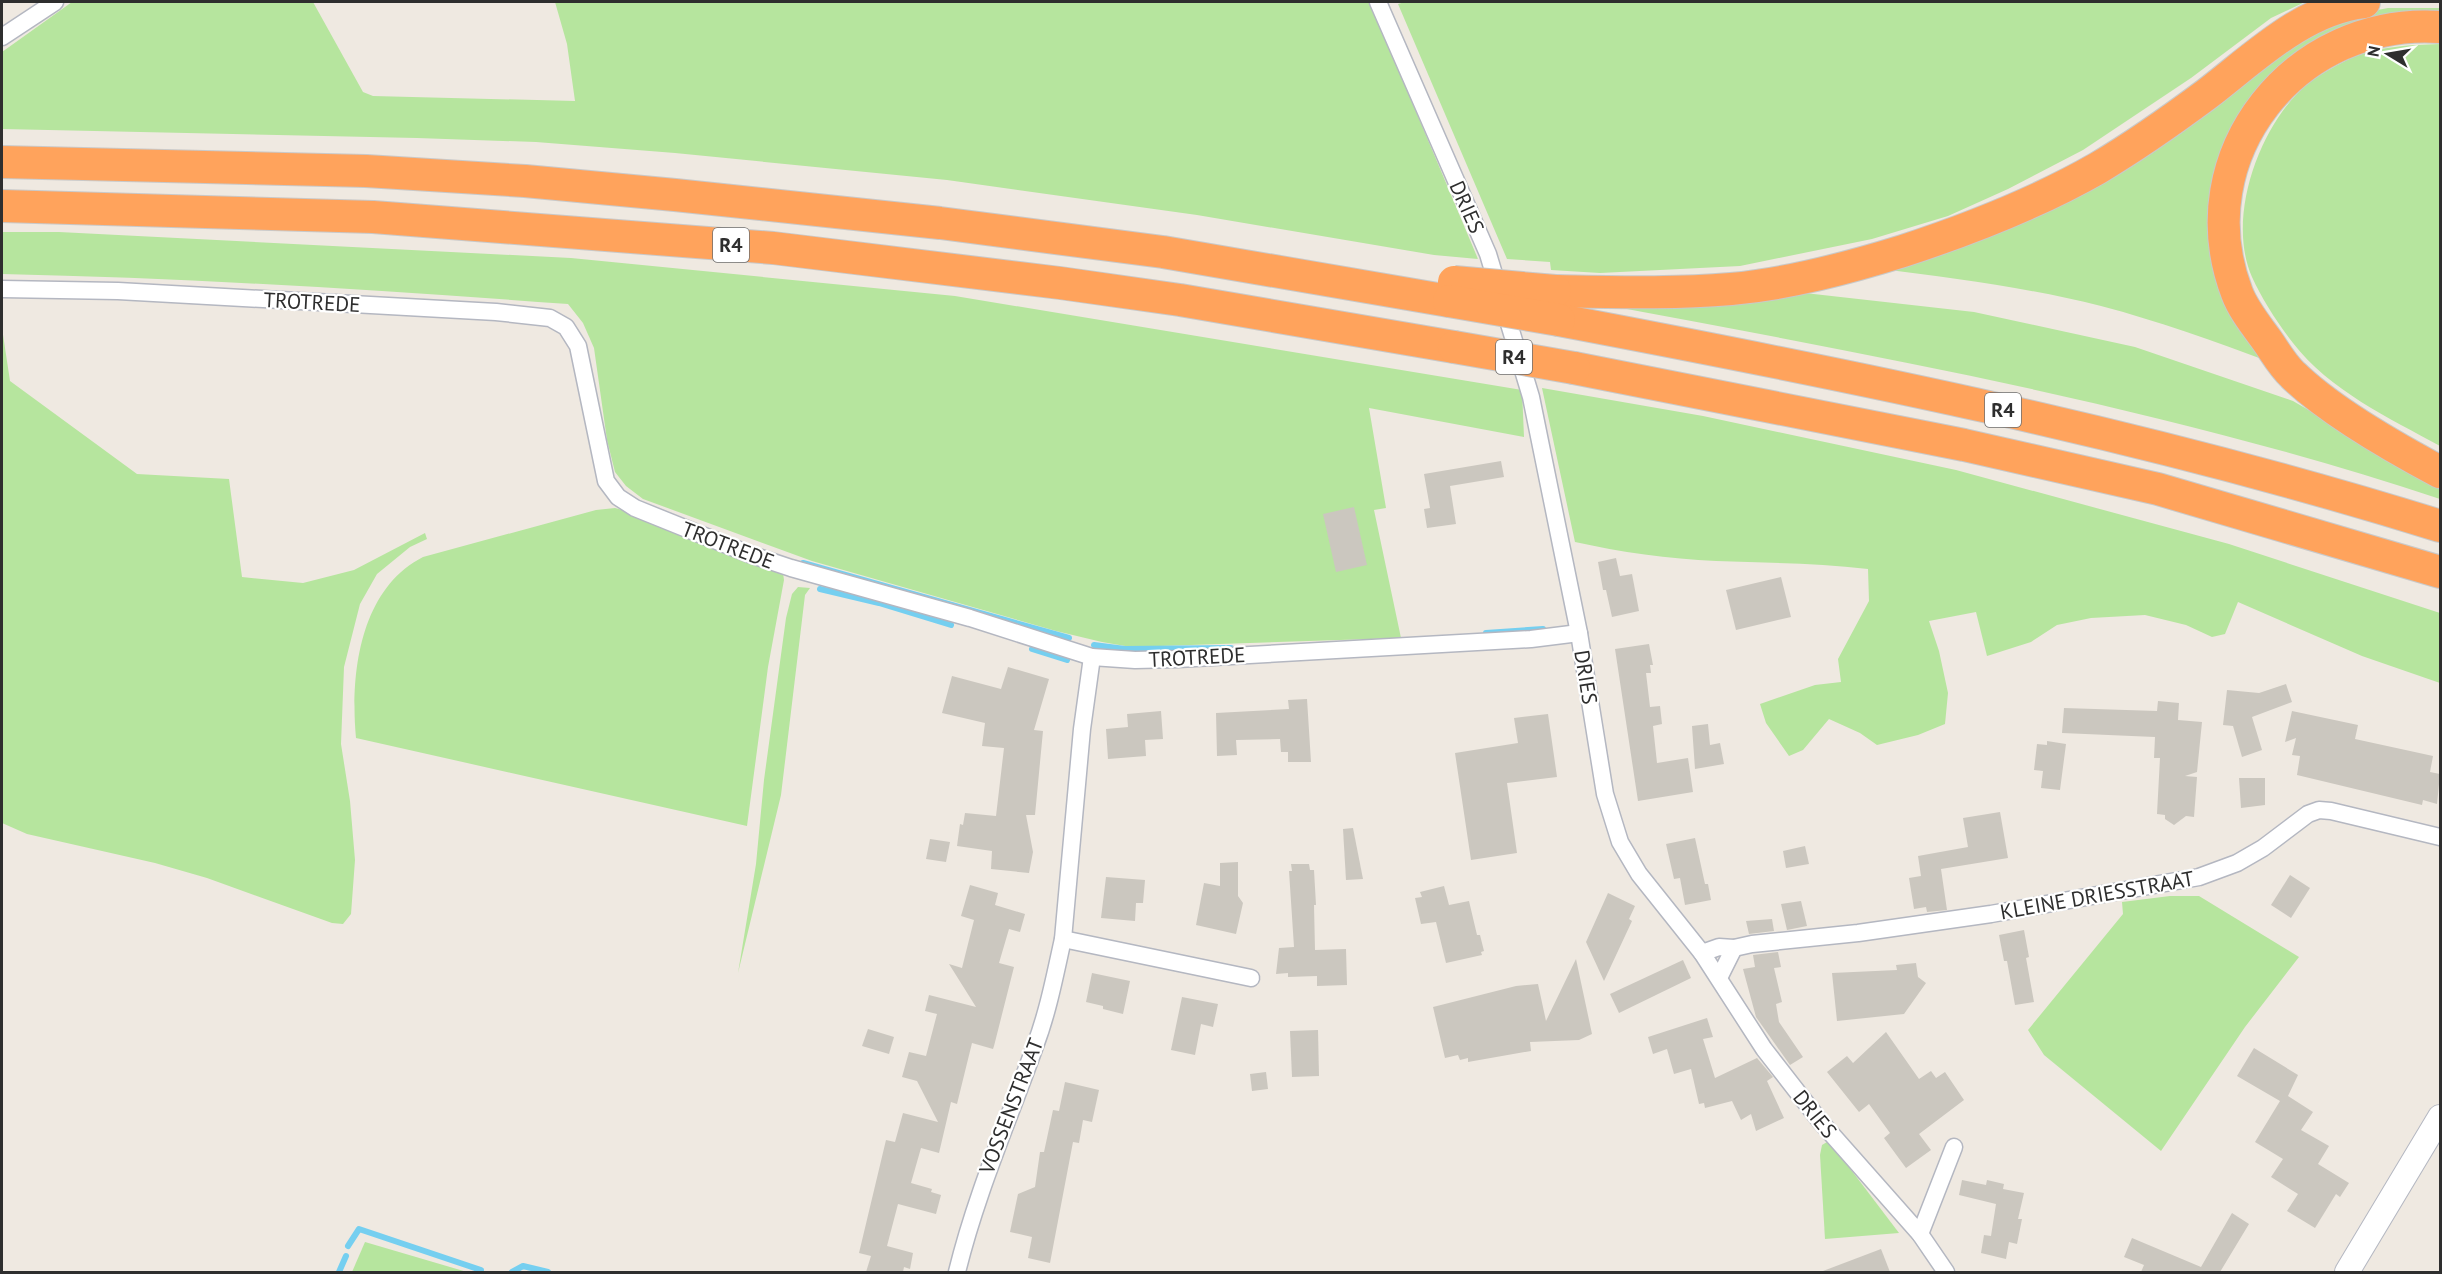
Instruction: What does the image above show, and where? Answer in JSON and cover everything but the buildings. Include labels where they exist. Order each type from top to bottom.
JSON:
[{"type":"highway","points":[[1557,306],[1646,293],[1733,289],[1802,278],[1858,264],[1965,230],[2030,203],[2098,168],[2187,108],[2283,36],[2320,13],[2352,3],[2364,2]]},
{"type":"highway","points":[[2440,27],[2392,28],[2352,40],[2311,60],[2278,86],[2252,121],[2233,160],[2224,227],[2227,255],[2237,293],[2252,320],[2292,374],[2318,396],[2402,452],[2440,472]]},
{"type":"highway","name":"R4","points":[[2,162],[366,171],[548,183],[940,223],[1163,252],[1368,287],[1451,292],[1557,306],[1781,362],[2113,436],[2337,494],[2440,526]]},
{"type":"highway","name":"R4","points":[[2,206],[373,217],[773,248],[1060,283],[1169,299],[1574,368],[1964,445],[2158,489],[2440,572]]},
{"type":"street","points":[[2,37],[55,2]]},
{"type":"street","name":"DRIES","points":[[1378,2],[1488,254],[1531,397],[1579,633],[1605,794],[1620,842],[1640,874],[1702,953],[1764,1049],[1820,1121],[1920,1234],[1946,1272]]},
{"type":"street","name":"TROTREDE","points":[[2,289],[118,291],[496,312],[550,318],[566,327],[578,346],[606,482],[618,497],[635,508],[770,561],[970,618],[1092,657],[1135,660],[1178,659],[1531,639],[1579,633]]},
{"type":"street","name":"VOSSENSTRAAT","points":[[957,1272],[981,1186],[1036,1046],[1063,939],[1082,729],[1092,657]]},
{"type":"street","name":"KLEINE DRIESSTRAAT","points":[[1702,953],[1719,947],[1734,948],[1752,944],[1858,933],[1991,914],[2199,877],[2237,863],[2263,848],[2308,814],[2319,810],[2440,837]]},
{"type":"street","points":[[1063,939],[1251,978]]},
{"type":"street","points":[[1719,978],[1734,948]]},
{"type":"street","points":[[2347,1272],[2440,1117]]},
{"type":"street","points":[[1920,1234],[1954,1147]]},
{"type":"green space","points":[[72,2],[313,2],[363,92],[373,96],[575,101],[567,44],[555,2],[1370,2],[1478,259],[1434,255],[1197,215],[947,180],[675,153],[536,142],[2,129],[2,52]]},
{"type":"green space","points":[[1405,2],[2305,2],[2271,18],[2191,78],[2083,150],[2008,189],[1948,216],[1872,239],[1740,266],[1600,273],[1551,270],[1550,262],[1507,259],[1398,4]]},
{"type":"green space","points":[[2388,8],[2440,8],[2440,17],[2373,22],[2220,165],[2270,362],[2144,318],[2101,306],[2019,289],[1880,269],[1945,249],[2283,48],[2351,15]]},
{"type":"green space","points":[[2440,44],[2440,446],[2361,402],[2324,375],[2308,360],[2265,303],[2252,277],[2245,254],[2243,228],[2245,201],[2251,175],[2261,149],[2288,104],[2305,86],[2320,75],[2358,55],[2381,49]]},
{"type":"green space","points":[[2,232],[59,232],[571,258],[955,296],[1522,390],[1524,437],[1369,408],[1386,508],[1374,510],[1401,638],[1131,647],[1056,631],[812,561],[643,499],[626,486],[615,472],[607,440],[594,348],[583,323],[568,304],[285,285],[2,274]]},
{"type":"green space","points":[[1787,291],[1974,312],[2135,347],[2293,401],[2440,486],[2440,499],[2339,467],[2237,439],[2032,389],[1824,346],[1616,307]]},
{"type":"green space","points":[[2,328],[10,381],[137,474],[229,479],[242,577],[303,583],[354,570],[425,533],[427,539],[410,547],[377,574],[360,604],[344,667],[341,744],[350,801],[355,860],[351,914],[343,924],[332,923],[207,878],[155,863],[27,834],[2,823]]},
{"type":"green space","points":[[1542,388],[1703,416],[1956,470],[2229,544],[2440,613],[2440,683],[2362,656],[2238,602],[2225,634],[2212,637],[2186,625],[2145,615],[2091,618],[2057,625],[2031,642],[1987,656],[1976,612],[1929,621],[1939,651],[1948,693],[1945,724],[1918,735],[1877,745],[1860,733],[1829,719],[1803,750],[1789,756],[1766,723],[1760,704],[1815,685],[1841,682],[1838,659],[1869,601],[1868,569],[1811,564],[1680,559],[1575,542]]},
{"type":"green space","points":[[615,508],[783,573],[784,580],[768,667],[747,826],[356,738],[355,687],[364,636],[373,611],[385,590],[402,571],[423,557],[596,510]]},
{"type":"green space","points":[[798,587],[810,588],[805,595],[781,795],[738,973],[756,864],[764,780],[786,618],[792,594]]},
{"type":"green space","points":[[2170,896],[2199,896],[2299,957],[2245,1027],[2161,1151],[2044,1055],[2028,1030],[2123,914],[2122,902]]},
{"type":"green space","points":[[1827,1142],[1836,1150],[1899,1233],[1825,1239],[1820,1155],[1822,1145]]},
{"type":"green space","points":[[365,1242],[467,1272],[352,1272]]},
{"type":"waterway","points":[[803,563],[1069,638]]},
{"type":"waterway","points":[[820,589],[879,603],[951,625]]},
{"type":"waterway","points":[[1486,633],[1543,629]]},
{"type":"waterway","points":[[1094,645],[1125,649],[1231,648]]},
{"type":"waterway","points":[[1032,649],[1067,660]]},
{"type":"waterway","points":[[348,1246],[359,1229],[481,1270]]},
{"type":"waterway","points":[[339,1272],[346,1256]]},
{"type":"waterway","points":[[512,1272],[523,1266],[548,1272]]}]
